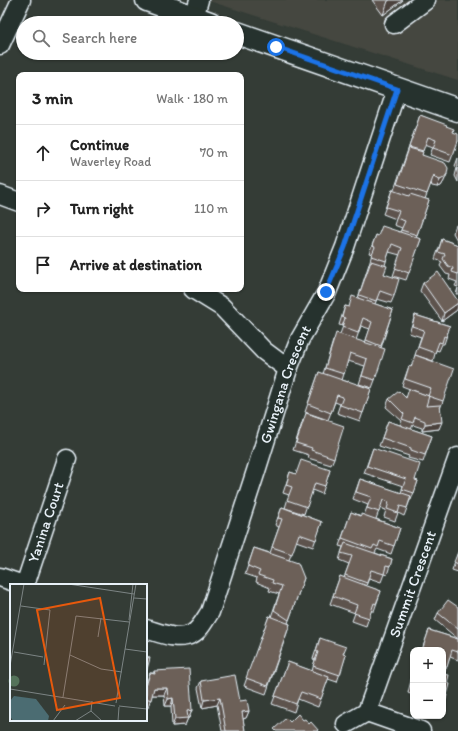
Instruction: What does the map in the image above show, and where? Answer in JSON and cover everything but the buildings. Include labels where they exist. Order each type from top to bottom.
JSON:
[{"type":"main road","points":[[146,0],[201,13]]},
{"type":"main road","points":[[244,34],[458,110]]},
{"type":"street","points":[[0,30],[7,0]]},
{"type":"street","points":[[0,45],[21,0]]},
{"type":"street","points":[[394,24],[426,0]]},
{"type":"street","name":"Gwingana Crescent","points":[[147,628],[167,636],[179,637],[192,634],[201,626],[210,612],[288,369],[300,339],[326,292],[345,247],[397,89]]},
{"type":"street","points":[[0,195],[16,201]]},
{"type":"street","points":[[197,292],[222,307],[264,351],[288,369]]},
{"type":"street","name":"Summit Crescent","points":[[367,712],[458,457]]},
{"type":"street","name":"Yanina Court","points":[[24,584],[67,459]]},
{"type":"street","points":[[0,577],[21,584]]},
{"type":"street","points":[[346,724],[367,712],[421,731]]},
{"type":"shaded area","points":[[206,0],[458,0],[458,80]]},
{"type":"route","points":[[276,47],[397,89],[345,247],[326,292]]}]
